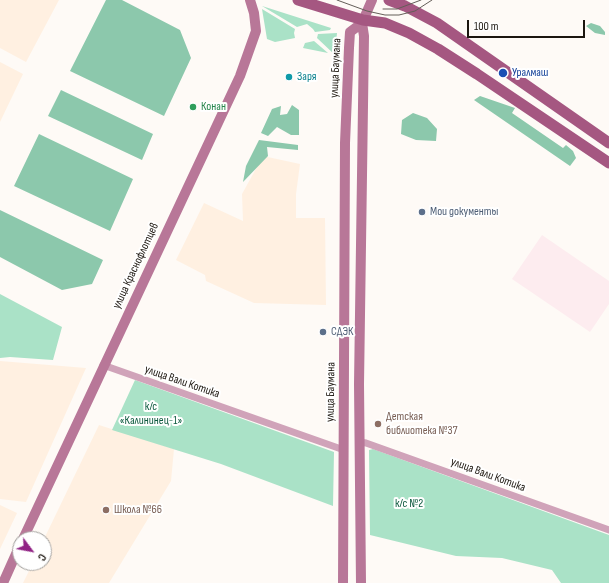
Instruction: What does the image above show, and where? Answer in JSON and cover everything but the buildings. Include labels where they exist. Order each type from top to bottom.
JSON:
[{"type":"main road","name":"улица Краснофлотцев","points":[[27,531],[103,365],[240,76],[256,31],[254,13],[250,0]]},
{"type":"main road","points":[[298,0],[362,21],[385,24],[409,33],[438,49],[609,163]]},
{"type":"main road","points":[[361,583],[361,218],[364,36],[362,21],[372,0]]},
{"type":"main road","points":[[389,0],[405,6],[437,23],[609,143]]},
{"type":"main road","name":"улица Баумана","points":[[343,583],[345,143],[348,48],[350,32],[362,21]]},
{"type":"main road","points":[[3,583],[12,563]]},
{"type":"street","name":"улица Вали Котика","points":[[103,365],[344,450]]},
{"type":"street","name":"улица Вали Котика","points":[[360,442],[609,530]]},
{"type":"shaded area","points":[[0,0],[59,0],[26,62],[0,48]]},
{"type":"shaded area","points":[[0,62],[23,74],[0,122]]},
{"type":"shaded area","points":[[263,156],[300,164],[296,194],[296,218],[325,218],[326,305],[254,303],[206,281],[205,275],[176,260],[204,203],[243,221],[242,194]]},
{"type":"shaded area","points":[[542,235],[609,281],[609,304],[590,332],[512,279]]},
{"type":"shaded area","points":[[0,361],[86,368],[26,502],[0,499]]},
{"type":"shaded area","name":"Школа №66","points":[[99,425],[174,449],[171,481],[109,583],[23,583],[29,571],[52,571],[52,531],[48,531]]},
{"type":"shaded area","points":[[0,505],[17,513],[0,549]]},
{"type":"green space","points":[[106,0],[122,0],[180,30],[191,58],[164,116],[70,71]]},
{"type":"green space","points":[[262,6],[331,28],[330,30],[315,32],[307,24],[297,27]]},
{"type":"green space","points":[[262,9],[295,29],[295,38],[275,42],[267,39]]},
{"type":"green space","points":[[591,23],[600,26],[605,32],[605,35],[595,33],[586,26]]},
{"type":"green space","points":[[337,33],[335,55],[317,38],[318,34]]},
{"type":"green space","points":[[314,41],[328,53],[303,48],[305,43]]},
{"type":"green space","points":[[61,90],[153,134],[142,160],[48,116]]},
{"type":"green space","points":[[480,96],[515,108],[512,113],[563,148],[566,145],[573,151],[576,158],[570,166],[474,100]]},
{"type":"green space","points":[[292,105],[299,110],[299,135],[291,135],[277,127],[268,136],[261,133],[272,109],[281,106],[280,115],[287,114]]},
{"type":"green space","points":[[413,113],[427,118],[437,129],[436,141],[416,140],[401,134],[402,120]]},
{"type":"green space","points":[[39,134],[133,179],[110,231],[14,186]]},
{"type":"green space","points":[[259,140],[298,145],[298,150],[267,147],[268,156],[243,182],[246,166]]},
{"type":"green space","points":[[0,210],[103,260],[92,284],[62,290],[0,257]]},
{"type":"green space","points":[[0,294],[62,327],[53,360],[10,357],[0,358]]},
{"type":"green space","name":"к/с «Калининец-1»","points":[[135,380],[334,452],[333,506],[221,464],[112,430]]},
{"type":"green space","name":"к/с №2","points":[[373,449],[609,535],[609,583],[561,583],[552,570],[502,558],[456,556],[370,535],[369,450]]},
{"type":"tram line","points":[[337,0],[367,11],[385,15],[399,15],[415,11],[432,0]]},
{"type":"tram line","points":[[383,9],[397,9],[421,0]]},
{"type":"place","name":"Уралмаш","points":[[503,73]]},
{"type":"place","name":"Заря","points":[[289,77]]},
{"type":"place","name":"Конан","points":[[193,107]]},
{"type":"place","name":"Мои документы","points":[[422,212]]},
{"type":"place","name":"СДЭК","points":[[323,332]]},
{"type":"place","name":"Детская библиотека №37","points":[[378,424]]},
{"type":"place","name":"Школа №66","points":[[106,510]]}]
